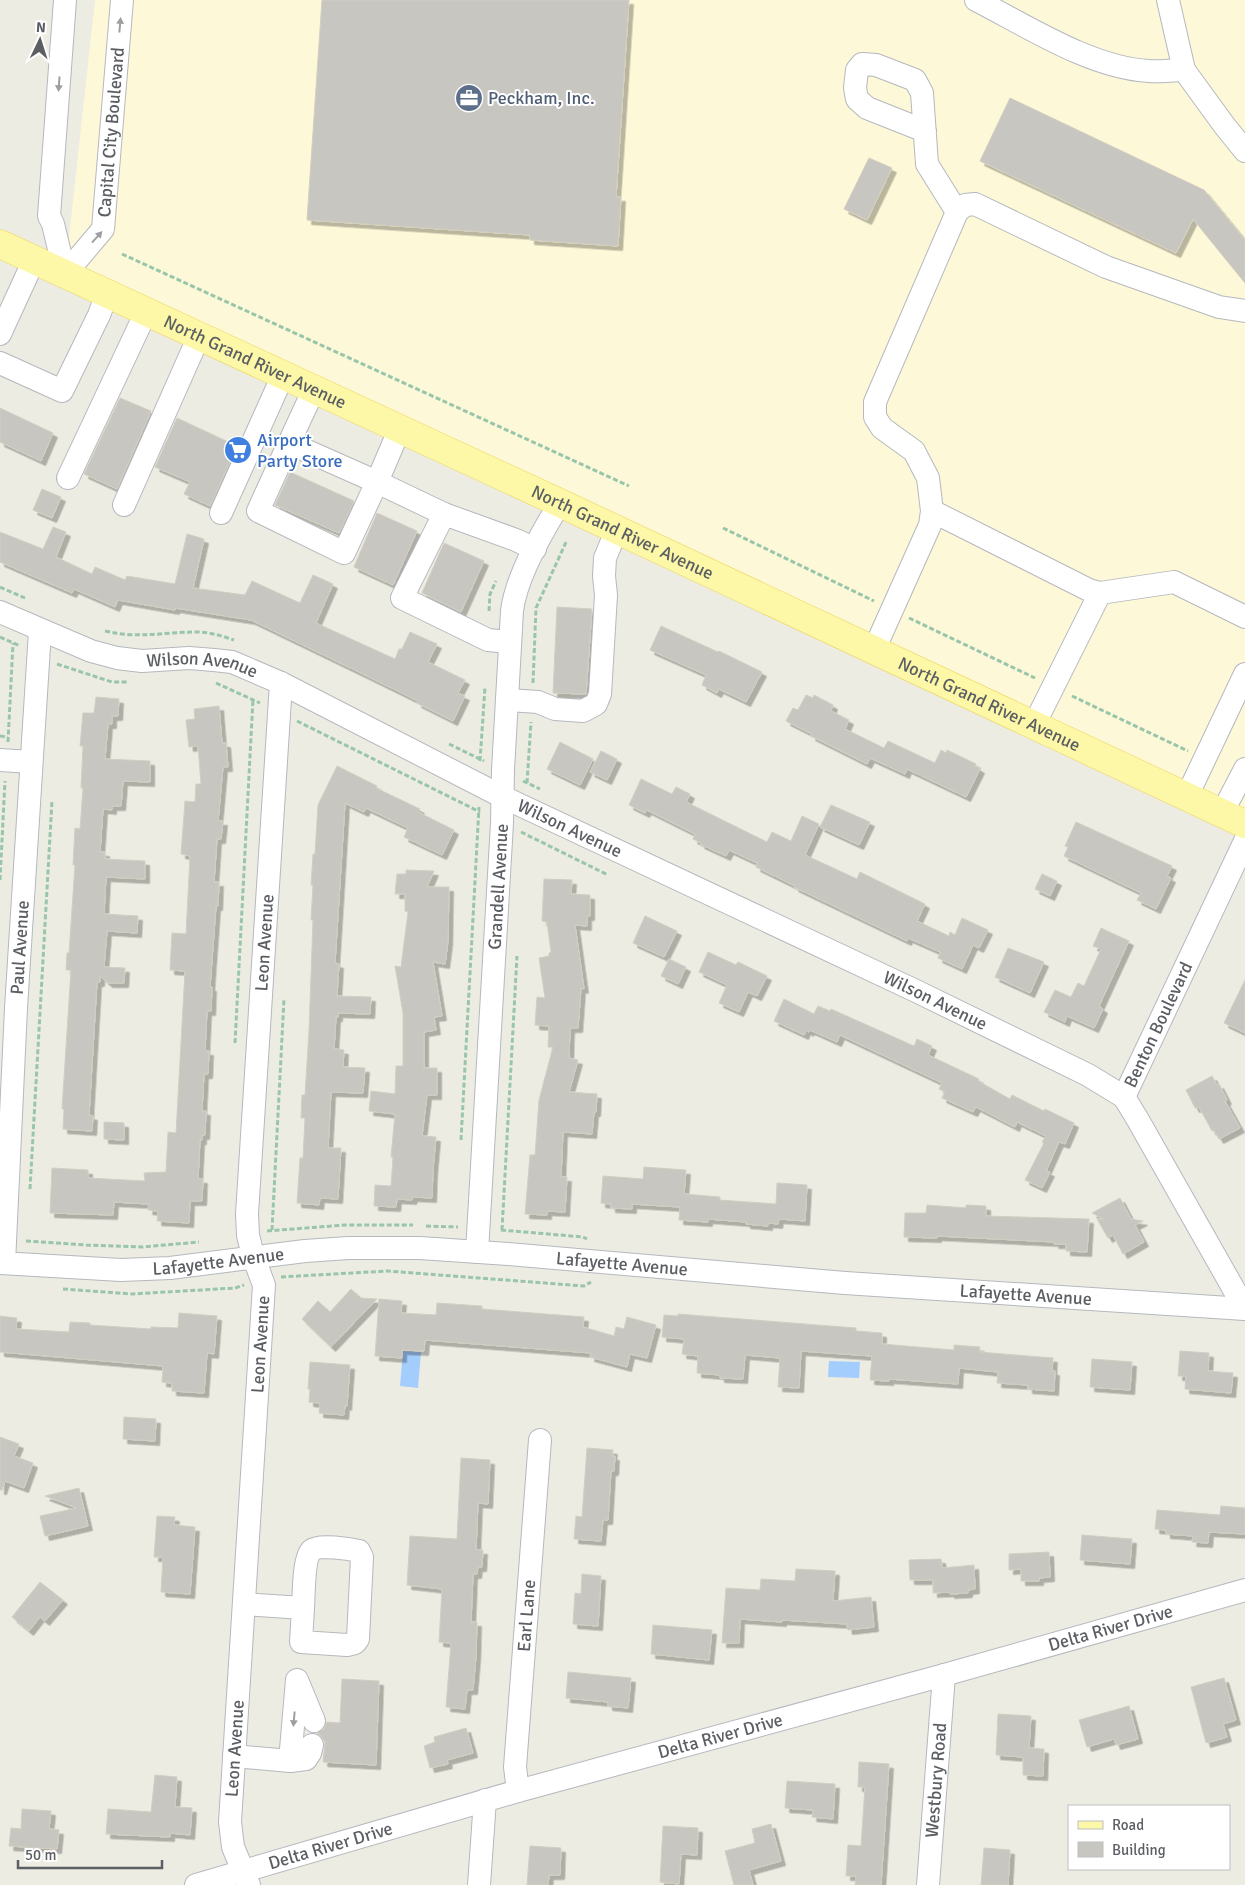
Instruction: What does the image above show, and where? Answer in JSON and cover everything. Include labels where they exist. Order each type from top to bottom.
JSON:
[{"type":"main road","name":"North Grand River Avenue","points":[[0,244],[617,529],[1233,818]]},
{"type":"street","points":[[65,0],[49,216],[53,224],[65,274]]},
{"type":"street","name":"Capital City Boulevard","points":[[65,274],[103,229],[122,0]]},
{"type":"street","points":[[976,0],[1075,51],[1108,64],[1148,71],[1184,70]]},
{"type":"street","points":[[1168,0],[1184,70],[1245,151]]},
{"type":"street","points":[[925,131],[927,164],[956,212]]},
{"type":"street","points":[[874,650],[930,525],[932,511],[928,478],[914,451],[882,428],[875,417],[875,402],[956,212],[965,205],[975,204],[1106,267],[1219,307],[1245,311]]},
{"type":"street","points":[[0,334],[34,260]]},
{"type":"street","points":[[0,363],[62,391],[108,294]]},
{"type":"street","points":[[68,478],[146,312]]},
{"type":"street","points":[[124,505],[199,336]]},
{"type":"street","points":[[221,514],[284,375]]},
{"type":"street","points":[[314,389],[258,511],[344,553],[400,428]]},
{"type":"street","points":[[289,443],[444,514],[516,540],[535,549]]},
{"type":"street","name":"Grandell Avenue","points":[[477,1252],[502,822],[502,770],[509,642],[514,593],[542,532],[560,503]]},
{"type":"street","points":[[932,511],[1089,590],[1100,593],[1174,582],[1245,616]]},
{"type":"street","points":[[444,514],[402,598],[488,640],[509,642]]},
{"type":"street","points":[[507,700],[533,702],[554,709],[583,711],[596,704],[601,684],[606,596],[605,558],[617,529]]},
{"type":"street","points":[[1034,725],[1100,593]]},
{"type":"street","name":"Wilson Avenue","points":[[0,612],[40,631],[91,651],[117,658],[142,661],[189,658],[232,662],[281,682],[525,808],[916,991],[1088,1075],[1124,1097]]},
{"type":"street","name":"Paul Avenue","points":[[2,1263],[8,1008],[31,762],[40,631]]},
{"type":"street","points":[[1187,796],[1245,674]]},
{"type":"street","name":"Leon Avenue","points":[[246,1878],[233,1847],[230,1822],[264,1280],[253,1256],[248,1235],[248,1214],[281,682]]},
{"type":"street","points":[[0,760],[31,762]]},
{"type":"street","points":[[1233,818],[1245,769]]},
{"type":"street","name":"Benton Boulevard","points":[[1245,841],[1124,1097],[1245,1309]]},
{"type":"street","name":"Lafayette Avenue","points":[[2,1263],[121,1270],[170,1268],[253,1256],[348,1248],[420,1248],[845,1283],[1245,1309]]},
{"type":"street","name":"Earl Lane","points":[[518,1791],[516,1767],[540,1440]]},
{"type":"street","points":[[290,1761],[307,1559],[312,1550],[319,1547],[359,1551],[362,1557],[358,1639],[355,1643],[347,1645],[301,1642]]},
{"type":"street","name":"Delta River Drive","points":[[196,1885],[246,1878],[485,1800],[944,1675],[1245,1590]]},
{"type":"street","points":[[244,1604],[303,1608]]},
{"type":"street","name":"Westbury Road","points":[[928,1885],[944,1675]]},
{"type":"street","points":[[297,1680],[314,1721]]},
{"type":"street","points":[[234,1756],[290,1761],[306,1759],[312,1745]]},
{"type":"street","points":[[479,1885],[485,1800]]},
{"type":"path","points":[[122,254],[629,486]]},
{"type":"path","points":[[723,528],[1205,759]]},
{"type":"path","points":[[523,843],[533,702],[536,608],[567,540]]},
{"type":"path","points":[[0,637],[39,654],[60,666],[112,682],[136,682]]},
{"type":"path","points":[[211,681],[225,685],[608,875]]},
{"type":"path","points":[[0,736],[8,737]]},
{"type":"path","points":[[0,783],[5,784]]},
{"type":"path","points":[[30,1191],[52,795]]},
{"type":"path","points":[[502,1230],[517,952]]},
{"type":"path","points":[[57,1289],[132,1294],[235,1288],[283,1277],[387,1271],[584,1286],[592,1282]]},
{"type":"shaded area","points":[[95,0],[1245,0],[1245,816],[65,274]]},
{"type":"water","points":[[403,1351],[421,1352],[418,1388],[400,1386]]},
{"type":"water","points":[[829,1361],[860,1362],[859,1378],[828,1377]]},
{"type":"building","name":"Peckham, Inc.","points":[[322,0],[629,0],[616,197],[621,197],[618,246],[530,240],[530,235],[307,220]]},
{"type":"building","points":[[1010,98],[1204,190],[1245,240],[1245,283],[1193,219],[1176,253],[980,161]]},
{"type":"building","points":[[869,158],[892,168],[867,220],[844,209]]},
{"type":"building","points":[[120,398],[151,411],[117,489],[84,474]]},
{"type":"building","points":[[0,408],[53,433],[41,461],[0,442]]},
{"type":"building","points":[[177,418],[237,446],[210,506],[184,494],[190,482],[155,467]]},
{"type":"building","points":[[290,472],[354,501],[339,533],[275,505]]},
{"type":"building","points":[[42,489],[61,497],[52,518],[33,510]]},
{"type":"building","points":[[377,513],[417,531],[393,585],[354,567]]},
{"type":"building","points":[[53,527],[66,532],[56,557],[92,574],[95,567],[125,580],[127,576],[175,584],[187,534],[204,539],[193,588],[245,595],[252,581],[300,603],[313,575],[333,584],[316,623],[395,659],[410,632],[437,644],[428,662],[465,680],[458,693],[465,696],[453,721],[417,703],[418,701],[251,620],[118,600],[115,607],[74,589],[72,593],[0,562],[0,532],[43,549]]},
{"type":"building","points":[[444,543],[484,561],[461,612],[422,593]]},
{"type":"building","points":[[557,607],[592,609],[586,694],[553,693]]},
{"type":"building","points":[[661,626],[762,672],[746,702],[719,689],[717,693],[702,685],[706,675],[650,650]]},
{"type":"building","points":[[806,695],[813,698],[814,695],[833,705],[831,711],[849,720],[845,729],[884,748],[888,741],[935,763],[941,750],[946,753],[947,750],[976,764],[975,766],[980,769],[966,797],[907,769],[905,774],[870,758],[867,764],[811,736],[812,734],[786,721],[793,708],[798,710]]},
{"type":"building","points":[[96,697],[119,699],[118,716],[112,716],[112,724],[108,724],[105,759],[150,761],[150,782],[123,781],[121,806],[112,806],[112,810],[103,809],[100,852],[105,852],[105,859],[145,861],[145,879],[106,877],[104,914],[138,916],[137,933],[107,931],[104,967],[125,968],[124,983],[108,983],[100,976],[100,982],[97,982],[89,1115],[93,1116],[92,1131],[63,1129],[64,1109],[62,1109],[71,970],[66,970],[67,953],[69,953],[75,865],[73,865],[75,828],[80,829],[83,788],[81,788],[83,746],[80,746],[83,713],[94,713]]},
{"type":"building","points":[[219,706],[222,743],[226,743],[228,767],[223,767],[218,821],[223,821],[221,839],[217,839],[214,882],[219,882],[210,987],[212,987],[211,1011],[207,1011],[205,1051],[209,1051],[208,1074],[204,1074],[202,1111],[206,1111],[205,1135],[202,1135],[202,1140],[200,1140],[198,1179],[203,1179],[202,1201],[190,1201],[189,1223],[157,1221],[158,1211],[148,1210],[149,1204],[114,1202],[113,1215],[50,1213],[52,1168],[88,1170],[88,1178],[145,1181],[144,1173],[166,1172],[168,1132],[176,1133],[185,971],[170,970],[172,933],[186,934],[190,856],[181,854],[185,801],[195,802],[196,784],[201,784],[198,746],[189,747],[186,720],[195,719],[194,709]]},
{"type":"building","points":[[560,742],[593,759],[580,785],[547,769]]},
{"type":"building","points":[[601,751],[617,759],[607,780],[590,772]]},
{"type":"building","points":[[337,766],[377,786],[376,788],[420,809],[418,812],[454,830],[442,855],[404,837],[408,828],[366,808],[364,812],[345,803],[335,963],[339,964],[337,996],[371,997],[370,1014],[338,1013],[338,1017],[336,1017],[334,1049],[344,1050],[343,1067],[365,1068],[363,1093],[331,1092],[328,1148],[341,1148],[338,1199],[320,1198],[319,1205],[297,1203],[300,1158],[303,1158],[305,1118],[301,1118],[302,1095],[305,1095],[309,1031],[313,854],[315,854],[318,805]]},
{"type":"building","points":[[641,779],[672,794],[676,787],[690,794],[686,802],[767,842],[772,832],[791,841],[802,816],[819,824],[805,855],[857,879],[860,872],[925,904],[917,921],[949,936],[950,932],[955,935],[962,918],[988,930],[979,948],[973,945],[962,969],[938,958],[940,952],[908,938],[907,941],[794,887],[756,867],[757,863],[729,850],[726,856],[700,844],[693,839],[695,834],[647,810],[645,813],[629,805]]},
{"type":"building","points":[[831,805],[870,822],[859,845],[820,827]]},
{"type":"building","points":[[1076,822],[1172,866],[1167,876],[1171,878],[1156,909],[1137,900],[1141,893],[1064,856],[1068,847],[1065,846]]},
{"type":"building","points":[[406,870],[434,871],[427,887],[449,887],[448,941],[445,964],[433,962],[442,1016],[434,1017],[436,1030],[424,1032],[424,1068],[437,1068],[437,1095],[427,1095],[422,1136],[436,1137],[432,1198],[413,1197],[412,1200],[397,1199],[396,1207],[374,1206],[375,1185],[391,1186],[393,1157],[391,1157],[395,1114],[369,1111],[371,1091],[395,1094],[396,1066],[403,1066],[403,1013],[395,966],[401,967],[408,912],[405,911],[405,894],[395,894],[397,874],[406,874]]},
{"type":"building","points":[[1042,874],[1057,881],[1050,896],[1035,889]]},
{"type":"building","points":[[544,879],[572,880],[571,894],[590,895],[590,916],[587,916],[587,926],[575,925],[584,989],[581,988],[578,1028],[570,1028],[569,1058],[578,1060],[569,1092],[597,1094],[592,1134],[563,1132],[561,1177],[567,1177],[565,1212],[547,1211],[547,1215],[525,1214],[530,1155],[535,1155],[539,1100],[553,1047],[548,1047],[549,1026],[535,1025],[537,997],[545,998],[539,958],[549,956],[551,952],[547,922],[542,921]]},
{"type":"building","points":[[645,916],[677,931],[664,957],[633,943]]},
{"type":"building","points":[[1101,928],[1129,941],[1099,1006],[1103,1009],[1094,1028],[1067,1016],[1065,1022],[1044,1012],[1055,990],[1071,997],[1078,983],[1084,986],[1101,949],[1093,946]]},
{"type":"building","points":[[1008,948],[1044,962],[1030,993],[995,977]]},
{"type":"building","points":[[708,952],[736,965],[738,962],[767,976],[757,996],[748,992],[739,1012],[719,1003],[727,985],[699,972]]},
{"type":"building","points":[[669,959],[686,967],[678,984],[661,976]]},
{"type":"building","points":[[1245,980],[1245,1033],[1224,1023]]},
{"type":"building","points":[[784,999],[814,1014],[818,1006],[830,1011],[831,1009],[914,1046],[917,1039],[932,1046],[928,1055],[979,1079],[978,1081],[1010,1099],[1012,1095],[1074,1123],[1065,1144],[1059,1142],[1046,1171],[1050,1172],[1042,1188],[1025,1180],[1046,1136],[1017,1122],[1015,1127],[976,1107],[973,1112],[942,1098],[945,1092],[939,1089],[942,1083],[840,1035],[837,1042],[810,1030],[809,1032],[806,1030],[804,1035],[774,1021]]},
{"type":"building","points":[[1212,1076],[1217,1085],[1219,1084],[1227,1100],[1225,1101],[1240,1128],[1219,1139],[1214,1130],[1212,1131],[1199,1107],[1195,1108],[1186,1090]]},
{"type":"building","points":[[104,1122],[124,1123],[124,1140],[104,1139]]},
{"type":"building","points":[[644,1167],[686,1170],[684,1194],[720,1197],[720,1200],[776,1204],[777,1183],[807,1185],[805,1221],[779,1219],[778,1224],[768,1223],[768,1226],[708,1219],[708,1222],[679,1220],[680,1207],[632,1204],[632,1209],[611,1208],[611,1204],[601,1203],[603,1176],[643,1179]]},
{"type":"building","points":[[1120,1198],[1131,1219],[1143,1221],[1135,1225],[1144,1242],[1123,1254],[1113,1235],[1108,1238],[1097,1219],[1104,1219],[1092,1213]]},
{"type":"building","points":[[927,1205],[966,1208],[966,1205],[986,1206],[986,1216],[1089,1219],[1087,1252],[1066,1251],[1066,1244],[1054,1244],[1055,1242],[937,1236],[937,1238],[904,1237],[905,1213],[926,1213]]},
{"type":"building","points":[[351,1289],[361,1298],[377,1299],[331,1347],[302,1319],[318,1301],[330,1312]]},
{"type":"building","points":[[379,1299],[402,1301],[401,1313],[436,1315],[437,1303],[482,1306],[482,1309],[584,1317],[583,1327],[614,1336],[616,1327],[624,1329],[627,1317],[656,1325],[647,1358],[630,1354],[627,1367],[590,1357],[591,1353],[425,1340],[424,1351],[402,1350],[402,1358],[375,1356]]},
{"type":"building","points":[[179,1313],[217,1316],[214,1354],[207,1353],[204,1393],[172,1391],[172,1383],[162,1382],[163,1366],[0,1352],[0,1316],[17,1318],[16,1329],[69,1332],[70,1322],[151,1329],[151,1327],[178,1328]]},
{"type":"building","points":[[678,1314],[856,1328],[856,1331],[882,1333],[882,1344],[954,1350],[954,1345],[980,1347],[979,1352],[1053,1358],[1052,1371],[1055,1371],[1054,1391],[1028,1389],[1028,1385],[997,1383],[998,1372],[959,1368],[958,1384],[889,1379],[889,1381],[870,1380],[872,1356],[801,1351],[799,1388],[778,1387],[780,1358],[745,1355],[743,1379],[720,1378],[720,1375],[697,1373],[698,1356],[682,1354],[684,1339],[662,1337],[664,1315],[678,1316]]},
{"type":"building","points":[[1180,1351],[1209,1353],[1208,1371],[1233,1373],[1231,1393],[1185,1389],[1186,1376],[1178,1376]]},
{"type":"building","points":[[1092,1359],[1132,1362],[1130,1390],[1090,1387]]},
{"type":"building","points":[[310,1362],[350,1365],[347,1406],[345,1405],[344,1415],[319,1413],[320,1403],[309,1402]]},
{"type":"building","points":[[124,1417],[156,1419],[155,1441],[123,1439]]},
{"type":"building","points":[[0,1437],[19,1444],[14,1456],[33,1463],[24,1488],[5,1481],[2,1490],[0,1490]]},
{"type":"building","points":[[587,1448],[613,1450],[612,1456],[615,1456],[614,1471],[611,1471],[608,1520],[603,1520],[601,1541],[574,1539],[576,1516],[582,1517]]},
{"type":"building","points":[[461,1458],[490,1460],[488,1504],[478,1503],[476,1550],[483,1550],[482,1567],[478,1567],[477,1574],[473,1574],[471,1622],[477,1622],[476,1656],[473,1690],[467,1690],[465,1709],[446,1707],[451,1643],[439,1642],[442,1589],[407,1585],[410,1536],[457,1539]]},
{"type":"building","points":[[79,1488],[88,1526],[45,1536],[40,1516],[77,1508],[45,1496]]},
{"type":"building","points":[[1221,1506],[1245,1508],[1245,1534],[1209,1532],[1208,1543],[1192,1542],[1193,1536],[1166,1534],[1166,1530],[1155,1529],[1157,1510],[1220,1515]]},
{"type":"building","points":[[157,1516],[175,1517],[174,1525],[195,1527],[190,1594],[161,1592],[163,1557],[154,1557]]},
{"type":"building","points":[[1082,1535],[1132,1539],[1130,1564],[1080,1560]]},
{"type":"building","points":[[1049,1552],[1050,1577],[1039,1578],[1039,1581],[1021,1581],[1021,1569],[1009,1570],[1009,1554]]},
{"type":"building","points":[[941,1559],[942,1568],[974,1565],[975,1589],[968,1590],[968,1593],[933,1593],[933,1580],[910,1580],[909,1560]]},
{"type":"building","points":[[796,1569],[835,1571],[833,1601],[871,1597],[874,1627],[848,1630],[847,1624],[740,1619],[739,1643],[722,1643],[726,1588],[760,1590],[761,1579],[795,1581]]},
{"type":"building","points":[[582,1574],[601,1576],[598,1626],[573,1624],[575,1593],[581,1594]]},
{"type":"building","points":[[40,1582],[63,1600],[45,1621],[40,1617],[29,1631],[12,1617]]},
{"type":"building","points":[[653,1625],[712,1630],[709,1660],[651,1654]]},
{"type":"building","points":[[568,1672],[631,1678],[628,1708],[608,1706],[608,1702],[566,1698]]},
{"type":"building","points":[[1224,1678],[1236,1720],[1223,1724],[1227,1737],[1206,1743],[1191,1687]]},
{"type":"building","points":[[342,1679],[379,1681],[376,1765],[323,1762],[325,1742],[317,1733],[324,1729],[327,1722],[340,1723]]},
{"type":"building","points":[[1129,1706],[1138,1739],[1116,1745],[1114,1739],[1087,1747],[1079,1720]]},
{"type":"building","points":[[998,1714],[1031,1716],[1029,1748],[1044,1749],[1043,1776],[1023,1775],[1023,1757],[996,1755]]},
{"type":"building","points":[[466,1728],[473,1753],[447,1760],[448,1764],[430,1768],[424,1746],[435,1742],[434,1737]]},
{"type":"building","points":[[859,1762],[889,1764],[881,1885],[855,1885],[856,1876],[846,1876],[848,1845],[861,1846],[865,1787],[858,1787]]},
{"type":"building","points":[[155,1775],[177,1777],[175,1807],[192,1808],[190,1835],[170,1833],[170,1837],[106,1834],[108,1809],[151,1812]]},
{"type":"building","points":[[787,1781],[835,1784],[833,1819],[812,1817],[813,1810],[785,1808]]},
{"type":"building","points":[[22,1809],[51,1811],[49,1829],[59,1830],[57,1849],[9,1846],[11,1828],[21,1829]]},
{"type":"building","points":[[771,1824],[781,1861],[749,1870],[753,1885],[734,1885],[725,1851],[755,1843],[752,1829]]},
{"type":"building","points":[[663,1826],[698,1828],[697,1855],[681,1854],[679,1884],[660,1882]]},
{"type":"building","points":[[530,1846],[561,1848],[560,1875],[549,1875],[548,1885],[527,1885]]},
{"type":"building","points":[[984,1848],[1010,1850],[1008,1885],[981,1885]]},
{"type":"place","name":"Peckham, Inc.","points":[[469,98]]},
{"type":"place","name":"Airport Party Store","points":[[238,450]]}]
